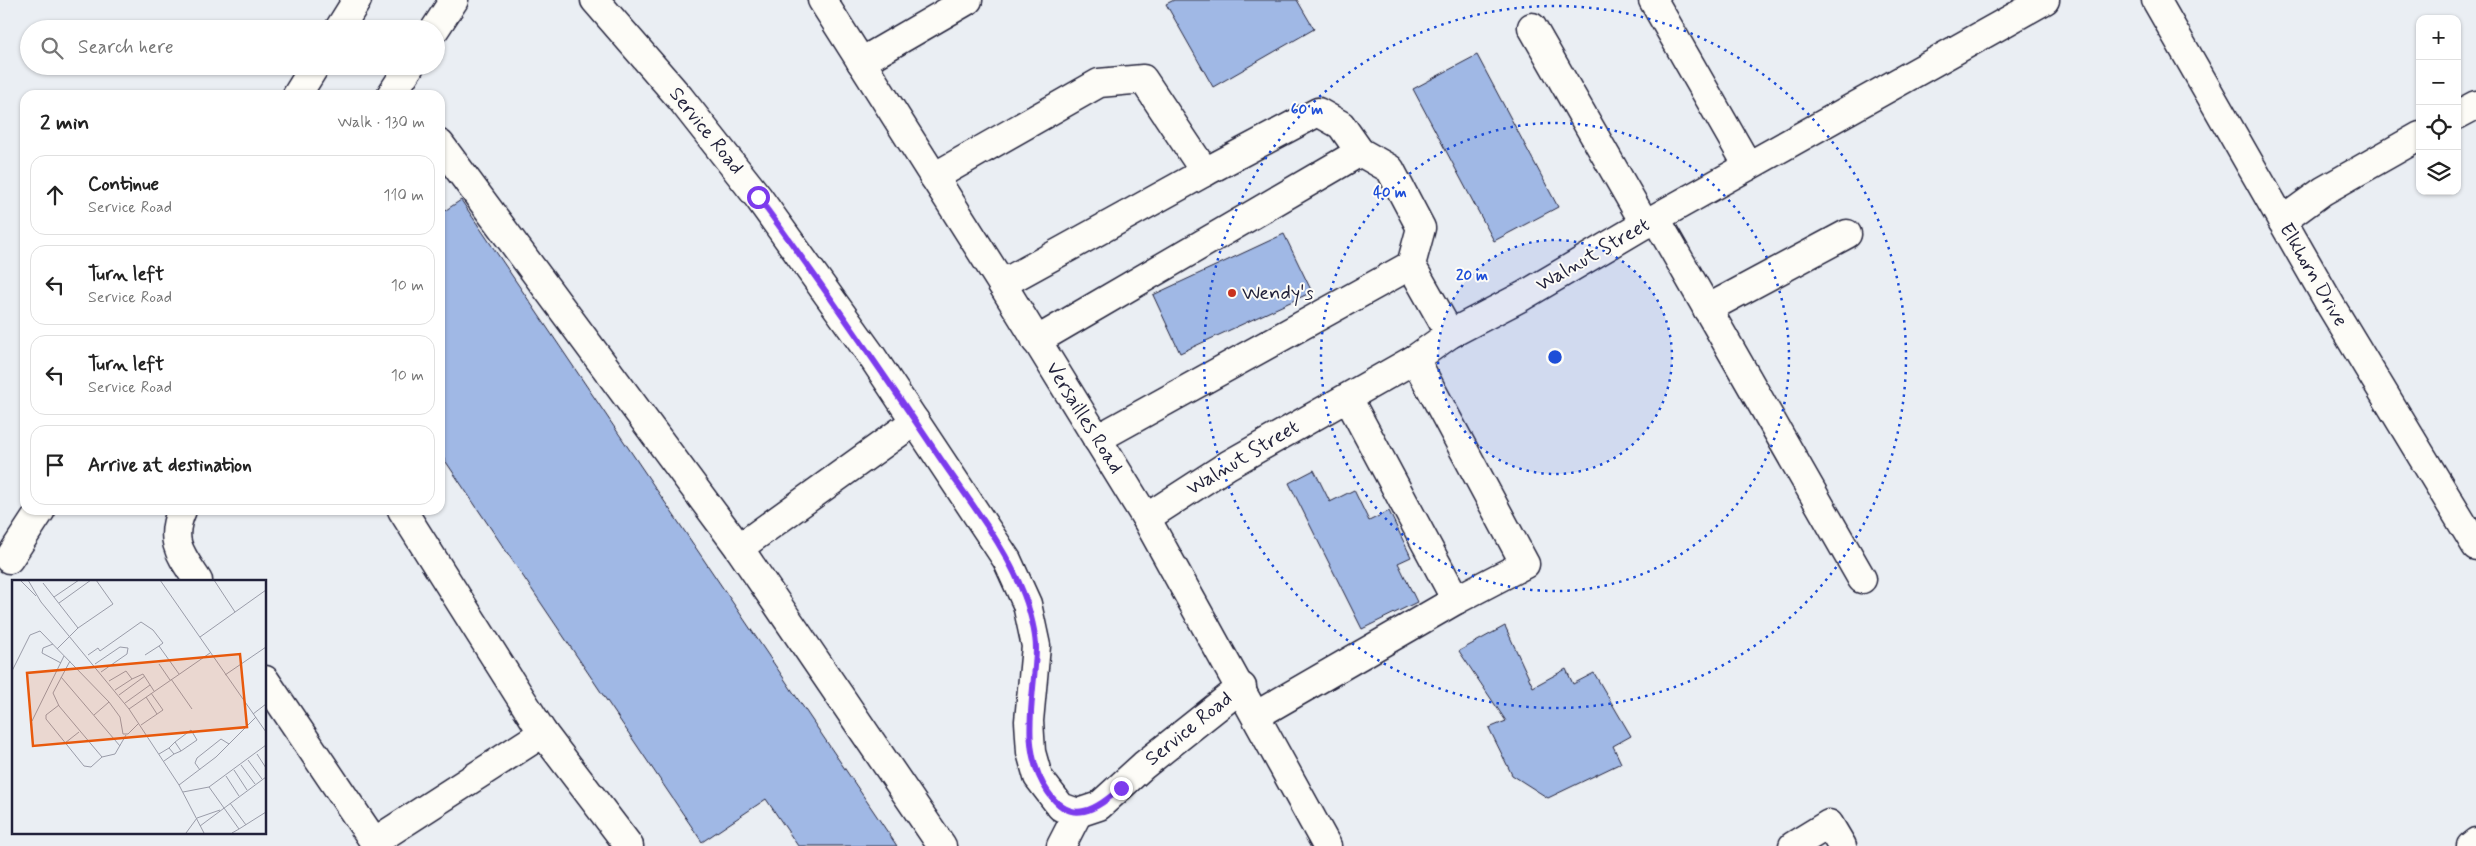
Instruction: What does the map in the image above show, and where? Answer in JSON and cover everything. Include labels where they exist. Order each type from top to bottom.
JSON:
[{"type":"main road","points":[[345,20],[357,0]]},
{"type":"main road","points":[[441,20],[454,0]]},
{"type":"main road","name":"Service Road","points":[[595,0],[680,98],[731,161],[796,249],[916,421],[1007,560],[1027,604],[1036,646],[1029,722],[1031,752],[1038,777],[1048,794],[1061,807],[1078,813],[1099,806],[1144,765],[1242,687]]},
{"type":"main road","name":"Versailles Road","points":[[822,0],[1002,284],[1146,518],[1242,687],[1327,846]]},
{"type":"main road","points":[[862,62],[968,0]]},
{"type":"main road","points":[[1653,0],[1748,166]]},
{"type":"main road","name":"Walnut Street","points":[[1146,518],[1228,465],[1415,359],[1450,334],[1523,296],[1748,166],[2045,0]]},
{"type":"main road","name":"Elkhorn Drive","points":[[2156,0],[2282,221],[2476,546]]},
{"type":"main road","points":[[1532,27],[1651,222],[1707,309],[1862,578]]},
{"type":"main road","points":[[300,90],[309,75]]},
{"type":"main road","points":[[934,177],[1099,83],[1144,79],[1205,172]]},
{"type":"main road","points":[[2461,113],[2476,105]]},
{"type":"main road","points":[[1002,284],[1318,112],[1341,125],[1360,152],[1390,169],[1421,228],[1411,265],[1450,334]]},
{"type":"main road","points":[[2282,221],[2323,191],[2416,138]]},
{"type":"main road","points":[[445,151],[739,548],[942,846]]},
{"type":"main road","points":[[1036,341],[1360,152]]},
{"type":"main road","points":[[1707,309],[1847,234]]},
{"type":"main road","points":[[1097,439],[1411,265]]},
{"type":"main road","points":[[1257,715],[1456,600],[1525,564],[1415,359]]},
{"type":"main road","points":[[1348,398],[1456,600]]},
{"type":"main road","points":[[739,548],[916,421]]},
{"type":"main road","points":[[9,559],[38,515]]},
{"type":"main road","points":[[180,515],[175,526],[179,553],[197,580]]},
{"type":"main road","points":[[405,515],[543,733],[629,846]]},
{"type":"main road","points":[[266,681],[375,844],[543,733]]},
{"type":"main road","points":[[1061,846],[1078,813]]},
{"type":"main road","points":[[1793,846],[1828,824],[1842,846]]},
{"type":"main road","points":[[2471,846],[2476,842]]},
{"type":"building","points":[[1174,0],[1297,0],[1314,29],[1213,87],[1166,4]]},
{"type":"building","points":[[1477,55],[1558,207],[1494,241],[1413,89]]},
{"type":"building","points":[[461,200],[897,846],[798,846],[766,799],[702,842],[445,460],[445,211]]},
{"type":"building","name":"Wendy's","points":[[1284,234],[1312,292],[1180,353],[1153,295]]},
{"type":"building","points":[[1314,470],[1330,502],[1354,490],[1369,521],[1389,511],[1411,557],[1398,563],[1417,602],[1362,629],[1289,483]]},
{"type":"building","points":[[1505,626],[1533,687],[1566,669],[1573,684],[1594,673],[1631,736],[1613,746],[1621,763],[1548,798],[1512,775],[1489,728],[1506,721],[1459,651]]},
{"type":"place","name":"Wendy's","points":[[1232,293]]},
{"type":"route","points":[[758,197],[871,356],[1007,560],[1027,604],[1036,646],[1029,722],[1031,752],[1038,777],[1048,794],[1061,807],[1078,813],[1099,806],[1121,788]]}]
